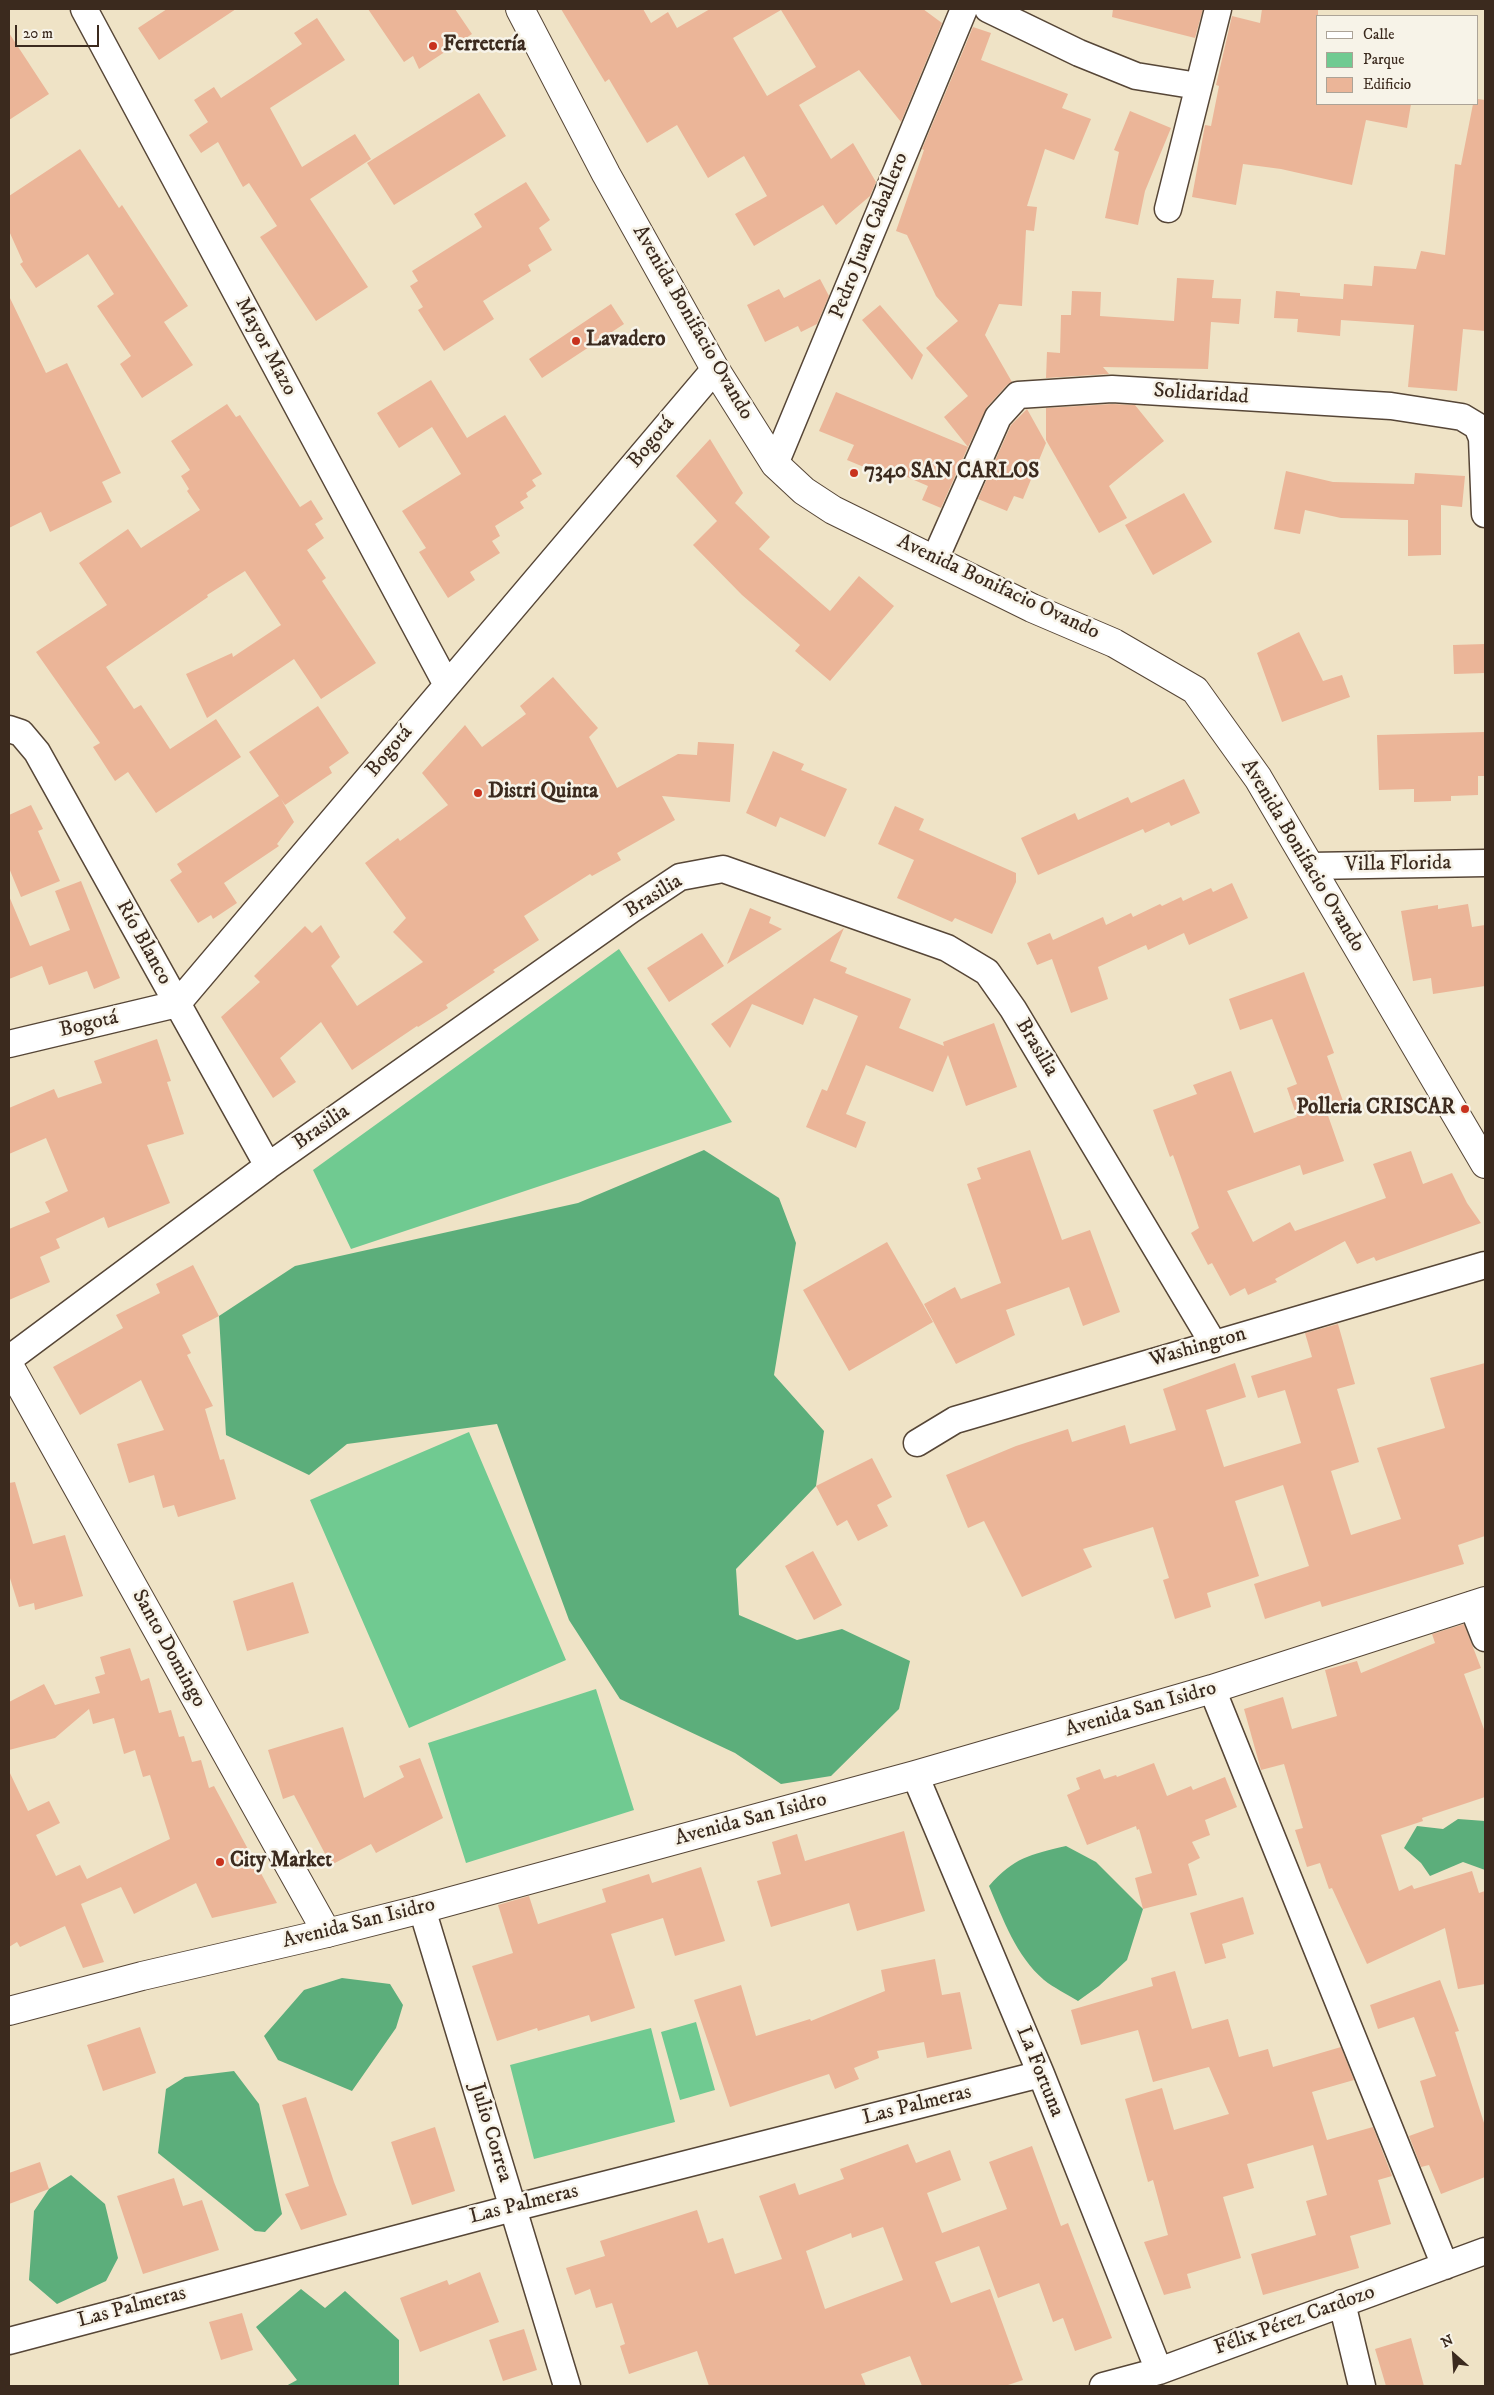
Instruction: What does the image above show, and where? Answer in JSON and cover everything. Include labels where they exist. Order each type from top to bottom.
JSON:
[{"type":"main road","name":"Avenida Bonifacio Ovando","points":[[520,9],[606,174],[715,369],[775,464],[804,491],[833,510],[1032,608],[1114,643],[1195,690],[1258,778],[1485,1164]]},
{"type":"main road","name":"Santo Domingo","points":[[9,1365],[327,1933]]},
{"type":"main road","name":"Avenida San Isidro","points":[[9,2011],[142,1976],[327,1933],[915,1775],[1212,1689],[1479,1603]]},
{"type":"street","name":"Mayor Mazo","points":[[84,9],[447,685]]},
{"type":"street","name":"Pedro Juan Caballero","points":[[775,464],[964,9]]},
{"type":"street","points":[[988,9],[1080,53],[1136,76],[1198,86]]},
{"type":"street","points":[[1168,208],[1218,9]]},
{"type":"street","name":"Bogotá","points":[[9,1044],[177,1004],[715,369]]},
{"type":"street","name":"Solidaridad","points":[[935,559],[998,417],[1018,395],[1112,389],[1391,406],[1462,417],[1477,426],[1482,438],[1485,514]]},
{"type":"street","name":"Río Blanco","points":[[9,729],[22,733],[37,752],[268,1166]]},
{"type":"street","name":"Villa Florida","points":[[1310,866],[1485,863]]},
{"type":"street","name":"Brasilia","points":[[9,1359],[268,1166],[680,877],[724,869],[947,948],[987,972],[1013,1009],[1213,1343]]},
{"type":"street","name":"Washington","points":[[917,1444],[955,1420],[1213,1343],[1485,1266]]},
{"type":"street","points":[[1479,1603],[1485,1638]]},
{"type":"street","points":[[1212,1689],[1444,2266]]},
{"type":"street","name":"La Fortuna","points":[[915,1775],[1040,2074],[1159,2371]]},
{"type":"street","name":"Julio Correa","points":[[422,1908],[566,2386]]},
{"type":"street","name":"Las Palmeras","points":[[9,2340],[513,2208],[1040,2074]]},
{"type":"street","name":"Félix Pérez Cardozo","points":[[1103,2386],[1159,2371],[1485,2251]]},
{"type":"street","points":[[1342,2303],[1362,2386]]},
{"type":"green space","points":[[619,949],[732,1122],[351,1249],[313,1170]]},
{"type":"green space","points":[[704,1150],[779,1198],[796,1243],[774,1375],[824,1431],[816,1486],[736,1569],[739,1615],[797,1640],[842,1629],[910,1661],[899,1709],[831,1776],[781,1784],[735,1753],[620,1699],[569,1620],[497,1424],[347,1444],[309,1475],[226,1435],[219,1316],[295,1266],[578,1203]]},
{"type":"green space","points":[[469,1432],[566,1660],[409,1728],[310,1500]]},
{"type":"green space","points":[[596,1689],[634,1810],[466,1863],[428,1743]]},
{"type":"green space","points":[[1458,1819],[1485,1821],[1485,1870],[1463,1862],[1430,1876],[1421,1863],[1404,1848],[1417,1826],[1443,1829]]},
{"type":"green space","points":[[1066,1846],[1096,1862],[1143,1909],[1127,1960],[1099,1986],[1078,2001],[1044,1980],[1026,1960],[1011,1936],[989,1886],[998,1876],[1023,1858]]},
{"type":"green space","points":[[342,1978],[390,1984],[403,2005],[396,2028],[352,2091],[278,2060],[264,2036],[304,1990]]},
{"type":"green space","points":[[696,2022],[715,2090],[680,2100],[661,2032]]},
{"type":"green space","points":[[651,2028],[675,2122],[534,2159],[510,2065]]},
{"type":"green space","points":[[234,2071],[259,2104],[282,2214],[265,2232],[255,2231],[158,2153],[166,2089],[185,2077]]},
{"type":"green space","points":[[71,2175],[105,2204],[118,2258],[106,2281],[57,2304],[29,2280],[34,2211],[49,2189]]},
{"type":"green space","points":[[301,2289],[325,2308],[345,2291],[399,2340],[399,2386],[286,2386],[297,2380],[256,2327]]},
{"type":"building","points":[[167,9],[236,9],[159,60],[138,28]]},
{"type":"building","points":[[368,9],[455,9],[472,34],[419,69],[413,56],[404,62]]},
{"type":"building","points":[[561,9],[643,9],[651,23],[668,12],[677,28],[710,9],[923,9],[942,23],[901,122],[859,70],[799,105],[831,159],[853,143],[876,182],[870,196],[836,225],[823,205],[754,246],[735,214],[767,196],[744,156],[708,178],[677,125],[647,143],[609,79],[605,82]],"holes":[[[781,10],[816,67],[767,96],[733,38]]]},
{"type":"building","points":[[1113,9],[1203,9],[1195,38],[1112,17]]},
{"type":"building","points":[[1262,9],[1318,9],[1318,15],[1316,15],[1316,105],[1411,105],[1407,128],[1366,120],[1352,185],[1281,169],[1243,164],[1236,205],[1192,197],[1205,125],[1211,126],[1219,86],[1216,85],[1232,16],[1260,23]]},
{"type":"building","points":[[317,18],[345,60],[270,108],[302,167],[355,134],[371,159],[310,199],[368,287],[316,321],[260,237],[277,226],[249,183],[243,187],[218,142],[201,153],[189,135],[208,122],[194,100],[214,87],[221,98],[253,77],[302,44],[294,33]]},
{"type":"building","points":[[973,27],[991,33],[981,60],[1068,94],[1062,108],[1091,119],[1074,160],[1045,149],[1027,206],[1037,207],[1034,231],[1026,230],[1022,306],[999,304],[985,335],[1012,382],[987,407],[968,447],[944,417],[968,396],[926,348],[958,321],[936,296],[907,235],[896,231],[924,150],[922,149]]},
{"type":"building","points":[[9,33],[49,94],[9,120]]},
{"type":"building","points":[[479,93],[506,136],[394,205],[367,163]]},
{"type":"building","points":[[1479,99],[1485,100],[1485,331],[1463,329],[1457,391],[1408,387],[1414,325],[1341,320],[1340,336],[1297,332],[1298,319],[1274,318],[1276,291],[1300,293],[1300,296],[1343,299],[1344,284],[1372,286],[1374,266],[1416,269],[1421,251],[1445,255],[1455,164],[1461,165],[1473,105],[1479,105]]},
{"type":"building","points":[[1130,111],[1171,128],[1145,191],[1138,225],[1105,218],[1119,152],[1114,150]]},
{"type":"building","points":[[80,149],[119,208],[122,205],[188,306],[164,322],[193,365],[142,398],[120,364],[131,356],[97,306],[114,294],[88,254],[36,288],[20,264],[23,262],[9,231],[9,196]]},
{"type":"building","points":[[526,182],[550,220],[539,228],[552,250],[528,265],[531,271],[483,301],[494,319],[444,351],[418,310],[423,307],[410,286],[418,281],[412,271],[482,227],[474,214]]},
{"type":"building","points":[[1177,278],[1214,280],[1212,298],[1241,299],[1239,324],[1211,322],[1208,369],[1103,367],[1109,374],[1046,378],[1047,352],[1060,353],[1061,315],[1071,315],[1072,291],[1101,292],[1100,316],[1174,321]]},
{"type":"building","points":[[820,279],[829,296],[817,324],[801,332],[798,326],[765,342],[747,305],[779,289],[784,298]]},
{"type":"building","points":[[9,296],[46,373],[67,363],[121,473],[102,482],[112,502],[50,532],[41,512],[9,528]]},
{"type":"building","name":"Lavadero","points":[[611,304],[624,324],[542,378],[529,359]]},
{"type":"building","points":[[880,305],[923,355],[912,380],[862,320]]},
{"type":"building","points":[[431,380],[467,438],[505,415],[542,474],[532,480],[536,486],[526,493],[528,497],[520,502],[524,508],[495,526],[500,536],[492,541],[500,553],[470,572],[475,580],[448,598],[419,552],[426,548],[402,511],[461,474],[432,427],[399,448],[377,413]]},
{"type":"building","points":[[836,392],[968,447],[941,508],[922,500],[928,486],[886,468],[883,475],[847,460],[854,445],[819,431]]},
{"type":"building","points":[[227,404],[236,417],[240,415],[300,507],[311,500],[323,519],[315,524],[324,538],[307,550],[326,578],[322,581],[376,663],[321,699],[294,659],[207,718],[186,674],[232,653],[233,657],[281,625],[245,571],[207,595],[208,597],[106,667],[134,709],[141,705],[170,749],[216,719],[241,757],[156,813],[128,772],[115,781],[93,747],[100,743],[36,652],[107,605],[79,563],[128,529],[141,548],[200,510],[187,491],[189,489],[181,476],[190,470],[171,441]]},
{"type":"building","points":[[1112,404],[1135,405],[1164,441],[1109,486],[1127,518],[1099,533],[1046,440],[1046,408]]},
{"type":"building","points":[[1027,409],[1046,443],[1023,499],[1014,496],[1007,511],[978,499],[1011,425]]},
{"type":"building","points":[[710,439],[743,493],[735,503],[770,537],[759,549],[830,611],[859,576],[894,606],[830,681],[795,651],[800,645],[742,595],[693,545],[717,521],[676,476]]},
{"type":"building","points":[[1286,471],[1333,482],[1414,484],[1415,473],[1465,476],[1462,507],[1441,505],[1441,555],[1408,556],[1408,520],[1341,518],[1305,510],[1300,534],[1274,529]]},
{"type":"building","points":[[1184,493],[1212,542],[1153,575],[1125,525]]},
{"type":"building","points":[[1299,632],[1323,681],[1342,675],[1350,697],[1282,722],[1257,653]]},
{"type":"building","points":[[1485,644],[1485,673],[1454,674],[1453,645]]},
{"type":"building","points":[[553,677],[598,728],[589,737],[617,788],[678,754],[697,755],[698,742],[734,744],[730,802],[662,796],[675,820],[617,853],[621,860],[592,876],[590,874],[524,916],[539,940],[493,970],[495,972],[446,1005],[448,1008],[417,1026],[352,1070],[321,1022],[280,1058],[296,1082],[273,1098],[221,1017],[260,982],[254,976],[305,926],[312,933],[321,925],[340,957],[331,966],[357,1006],[423,962],[393,932],[406,918],[365,863],[398,838],[400,841],[448,805],[422,773],[465,725],[482,747],[526,714],[520,706]]},
{"type":"building","points":[[318,706],[349,753],[329,767],[332,773],[285,805],[281,799],[294,822],[277,844],[279,846],[224,883],[237,903],[213,919],[211,915],[198,923],[170,880],[182,872],[177,864],[279,796],[249,752]]},
{"type":"building","points":[[1485,732],[1485,776],[1478,776],[1478,795],[1451,796],[1451,801],[1414,802],[1414,789],[1379,790],[1377,735]]},
{"type":"building","points":[[773,751],[804,764],[801,770],[847,789],[825,837],[780,817],[776,827],[746,813]]},
{"type":"building","points":[[1184,779],[1200,813],[1171,826],[1169,822],[1145,833],[1143,829],[1038,875],[1021,838],[1075,813],[1078,820],[1128,797],[1131,803]]},
{"type":"building","points":[[31,805],[43,829],[38,831],[60,881],[21,897],[9,868],[9,815]]},
{"type":"building","points":[[895,806],[924,819],[919,830],[1016,873],[1016,882],[992,934],[955,918],[952,922],[897,898],[914,860],[878,844]]},
{"type":"building","points":[[81,881],[120,978],[94,989],[87,971],[49,985],[42,966],[9,979],[9,896],[30,946],[70,930],[55,891]]},
{"type":"building","points":[[1232,883],[1248,918],[1189,945],[1184,933],[1148,950],[1146,945],[1098,967],[1108,999],[1071,1013],[1052,959],[1037,965],[1027,943],[1050,933],[1053,940],[1103,917],[1106,925],[1131,913],[1133,917],[1160,904],[1162,906],[1181,897],[1183,901],[1211,888],[1213,892]]},
{"type":"building","points":[[1468,904],[1472,927],[1485,925],[1485,986],[1433,994],[1431,978],[1413,981],[1401,911],[1438,905],[1438,909]]},
{"type":"building","points":[[750,908],[771,917],[769,923],[782,929],[727,964]]},
{"type":"building","points":[[844,928],[830,961],[847,968],[845,973],[911,999],[899,1028],[944,1046],[943,1042],[994,1023],[1017,1087],[966,1106],[948,1055],[933,1092],[866,1065],[846,1114],[866,1122],[856,1148],[806,1127],[822,1089],[827,1091],[858,1016],[814,998],[803,1025],[752,1004],[730,1048],[711,1024]]},
{"type":"building","points":[[702,933],[724,966],[669,1002],[647,968]]},
{"type":"building","points":[[1304,972],[1334,1053],[1327,1056],[1343,1101],[1325,1107],[1344,1161],[1303,1175],[1300,1165],[1227,1191],[1253,1242],[1290,1222],[1295,1231],[1386,1198],[1373,1164],[1411,1151],[1423,1184],[1452,1173],[1467,1203],[1481,1223],[1376,1261],[1374,1257],[1357,1264],[1345,1241],[1275,1279],[1277,1282],[1248,1295],[1245,1288],[1230,1296],[1212,1263],[1208,1265],[1191,1233],[1199,1228],[1173,1155],[1170,1157],[1153,1110],[1197,1094],[1193,1085],[1231,1071],[1254,1133],[1297,1117],[1287,1088],[1297,1084],[1272,1019],[1240,1030],[1229,999]]},
{"type":"building","points":[[157,1039],[171,1081],[167,1082],[184,1134],[147,1145],[170,1203],[108,1228],[104,1217],[56,1239],[60,1248],[40,1257],[50,1282],[9,1300],[9,1229],[50,1212],[45,1202],[68,1191],[46,1138],[9,1154],[9,1108],[54,1089],[58,1098],[102,1083],[94,1061]]},
{"type":"building","points":[[1030,1150],[1062,1240],[1090,1230],[1120,1312],[1083,1326],[1069,1287],[1006,1310],[1015,1335],[956,1364],[924,1304],[955,1287],[961,1299],[1001,1283],[967,1184],[981,1179],[977,1168]]},
{"type":"building","points":[[887,1242],[933,1322],[849,1371],[803,1290]]},
{"type":"building","points":[[193,1265],[219,1316],[182,1335],[191,1353],[187,1355],[213,1406],[205,1409],[220,1460],[224,1459],[236,1499],[178,1517],[174,1505],[163,1508],[154,1475],[129,1483],[117,1444],[164,1430],[141,1380],[80,1415],[53,1367],[123,1328],[116,1315],[160,1293],[156,1284]]},
{"type":"building","points":[[1338,1324],[1355,1384],[1337,1389],[1359,1462],[1331,1471],[1351,1535],[1401,1519],[1377,1448],[1445,1428],[1430,1378],[1485,1363],[1485,1536],[1458,1545],[1464,1564],[1322,1607],[1320,1601],[1265,1619],[1254,1584],[1309,1566],[1283,1485],[1235,1501],[1259,1576],[1207,1593],[1211,1607],[1175,1619],[1163,1580],[1169,1578],[1153,1527],[1083,1549],[1092,1567],[1022,1597],[984,1521],[968,1528],[946,1475],[1016,1446],[1068,1429],[1072,1442],[1125,1425],[1130,1444],[1176,1430],[1163,1389],[1235,1363],[1246,1397],[1206,1410],[1224,1467],[1301,1443],[1285,1390],[1258,1398],[1251,1376],[1312,1357],[1305,1333]]},
{"type":"building","points":[[872,1458],[892,1497],[877,1505],[888,1526],[858,1541],[847,1520],[837,1526],[816,1486]]},
{"type":"building","points":[[15,1482],[33,1544],[65,1535],[83,1596],[35,1610],[34,1603],[19,1607],[9,1575],[9,1483]]},
{"type":"building","points":[[813,1551],[842,1605],[814,1620],[785,1566]]},
{"type":"building","points":[[293,1582],[309,1633],[247,1651],[233,1601]]},
{"type":"building","points":[[1464,1624],[1481,1668],[1464,1674],[1485,1732],[1485,1797],[1422,1818],[1423,1821],[1381,1835],[1399,1891],[1412,1885],[1414,1889],[1472,1871],[1479,1893],[1485,1891],[1485,1984],[1458,1989],[1445,1928],[1367,1964],[1332,1888],[1329,1889],[1320,1863],[1307,1867],[1295,1830],[1303,1828],[1284,1764],[1261,1770],[1244,1709],[1283,1697],[1292,1729],[1337,1716],[1325,1670],[1357,1661],[1361,1673],[1435,1643],[1432,1634]]},
{"type":"building","points":[[130,1648],[141,1681],[149,1678],[159,1713],[171,1710],[179,1737],[184,1736],[192,1762],[201,1760],[209,1788],[214,1786],[277,1903],[212,1918],[196,1883],[134,1914],[121,1887],[81,1904],[104,1962],[83,1968],[65,1926],[20,1947],[17,1942],[9,1947],[9,1771],[28,1811],[49,1801],[60,1823],[36,1835],[56,1876],[80,1865],[87,1879],[170,1839],[150,1775],[143,1777],[135,1750],[124,1754],[114,1718],[93,1724],[89,1709],[55,1738],[9,1750],[9,1702],[44,1684],[55,1705],[100,1693],[95,1677],[105,1674],[100,1657]]},
{"type":"building","points":[[343,1727],[364,1798],[404,1777],[399,1766],[420,1758],[443,1818],[376,1853],[371,1844],[331,1865],[294,1795],[283,1799],[268,1750]]},
{"type":"building","points":[[1154,1763],[1167,1796],[1191,1786],[1193,1790],[1225,1777],[1237,1807],[1205,1820],[1210,1835],[1192,1842],[1200,1858],[1188,1864],[1197,1895],[1143,1909],[1135,1878],[1152,1873],[1139,1829],[1137,1830],[1136,1826],[1087,1845],[1067,1795],[1080,1789],[1076,1778],[1100,1769],[1104,1779],[1116,1775],[1117,1777]]},
{"type":"building","points":[[904,1831],[925,1911],[857,1931],[849,1903],[771,1927],[757,1881],[781,1874],[772,1842],[797,1834],[805,1861]]},
{"type":"building","points":[[701,1867],[725,1941],[675,1956],[663,1918],[611,1934],[635,2008],[591,2022],[589,2015],[538,2031],[537,2028],[497,2041],[472,1966],[513,1953],[498,1905],[529,1896],[538,1924],[606,1902],[602,1889],[649,1874],[652,1883]]},
{"type":"building","points":[[1243,1897],[1254,1934],[1222,1944],[1226,1958],[1205,1964],[1190,1913]]},
{"type":"building","points":[[935,1959],[942,1995],[960,1992],[972,2049],[927,2058],[924,2042],[877,2051],[879,2058],[854,2068],[859,2079],[835,2089],[829,2074],[730,2107],[694,2000],[741,1985],[756,2036],[810,2019],[811,2021],[885,1991],[881,1970]]},
{"type":"building","points":[[1175,1971],[1192,2029],[1228,2019],[1239,2057],[1268,2049],[1273,2067],[1341,2047],[1354,2080],[1312,2092],[1327,2140],[1373,2127],[1392,2176],[1378,2180],[1391,2224],[1350,2236],[1359,2268],[1263,2295],[1251,2254],[1316,2235],[1306,2201],[1327,2195],[1313,2145],[1247,2164],[1254,2188],[1223,2197],[1241,2258],[1187,2274],[1191,2288],[1164,2295],[1144,2242],[1168,2235],[1153,2180],[1148,2182],[1125,2099],[1162,2088],[1174,2130],[1229,2114],[1209,2067],[1153,2082],[1138,2030],[1081,2045],[1071,2010],[1153,1986],[1151,1978]]},
{"type":"building","points":[[1440,1980],[1459,2031],[1455,2032],[1485,2126],[1485,2177],[1441,2194],[1429,2165],[1421,2167],[1409,2136],[1434,2127],[1420,2081],[1436,2076],[1414,2017],[1378,2029],[1370,2005]]},
{"type":"building","points":[[140,2027],[156,2073],[103,2091],[87,2045]]},
{"type":"building","points":[[306,2097],[347,2215],[301,2230],[285,2194],[309,2186],[282,2105]]},
{"type":"building","points":[[435,2127],[455,2191],[412,2205],[391,2142]]},
{"type":"building","points":[[908,2144],[916,2163],[950,2150],[961,2180],[927,2193],[942,2233],[1007,2209],[989,2162],[1032,2146],[1061,2226],[1068,2223],[1112,2338],[1075,2351],[1063,2318],[1053,2322],[1039,2283],[998,2298],[979,2246],[935,2262],[951,2303],[990,2289],[1023,2380],[1005,2386],[922,2386],[910,2356],[861,2374],[866,2386],[709,2386],[697,2351],[629,2374],[620,2346],[625,2344],[612,2303],[596,2308],[590,2289],[575,2295],[566,2268],[605,2256],[600,2241],[697,2210],[708,2243],[723,2238],[735,2274],[782,2259],[759,2196],[795,2183],[799,2195],[844,2179],[840,2169]],"holes":[[[883,2227],[903,2280],[825,2309],[806,2251],[851,2233],[852,2238]]]},
{"type":"building","points":[[40,2162],[49,2189],[9,2204],[9,2173]]},
{"type":"building","points":[[174,2178],[183,2206],[202,2200],[219,2250],[143,2274],[117,2196]]},
{"type":"building","points":[[480,2272],[499,2322],[420,2352],[400,2298],[447,2280],[449,2285]]},
{"type":"building","points":[[242,2313],[253,2350],[221,2360],[209,2322]]},
{"type":"building","points":[[524,2329],[537,2370],[503,2381],[489,2340]]},
{"type":"building","points":[[1411,2338],[1424,2386],[1386,2386],[1375,2349]]},
{"type":"place","name":"Ferretería","points":[[433,46]]},
{"type":"place","name":"Lavadero","points":[[576,341]]},
{"type":"place","name":"7340 SAN CARLOS","points":[[854,473]]},
{"type":"place","name":"Distri Quinta","points":[[478,793]]},
{"type":"place","name":"Polleria CRISCAR","points":[[1465,1109]]},
{"type":"place","name":"City Market","points":[[220,1862]]}]
